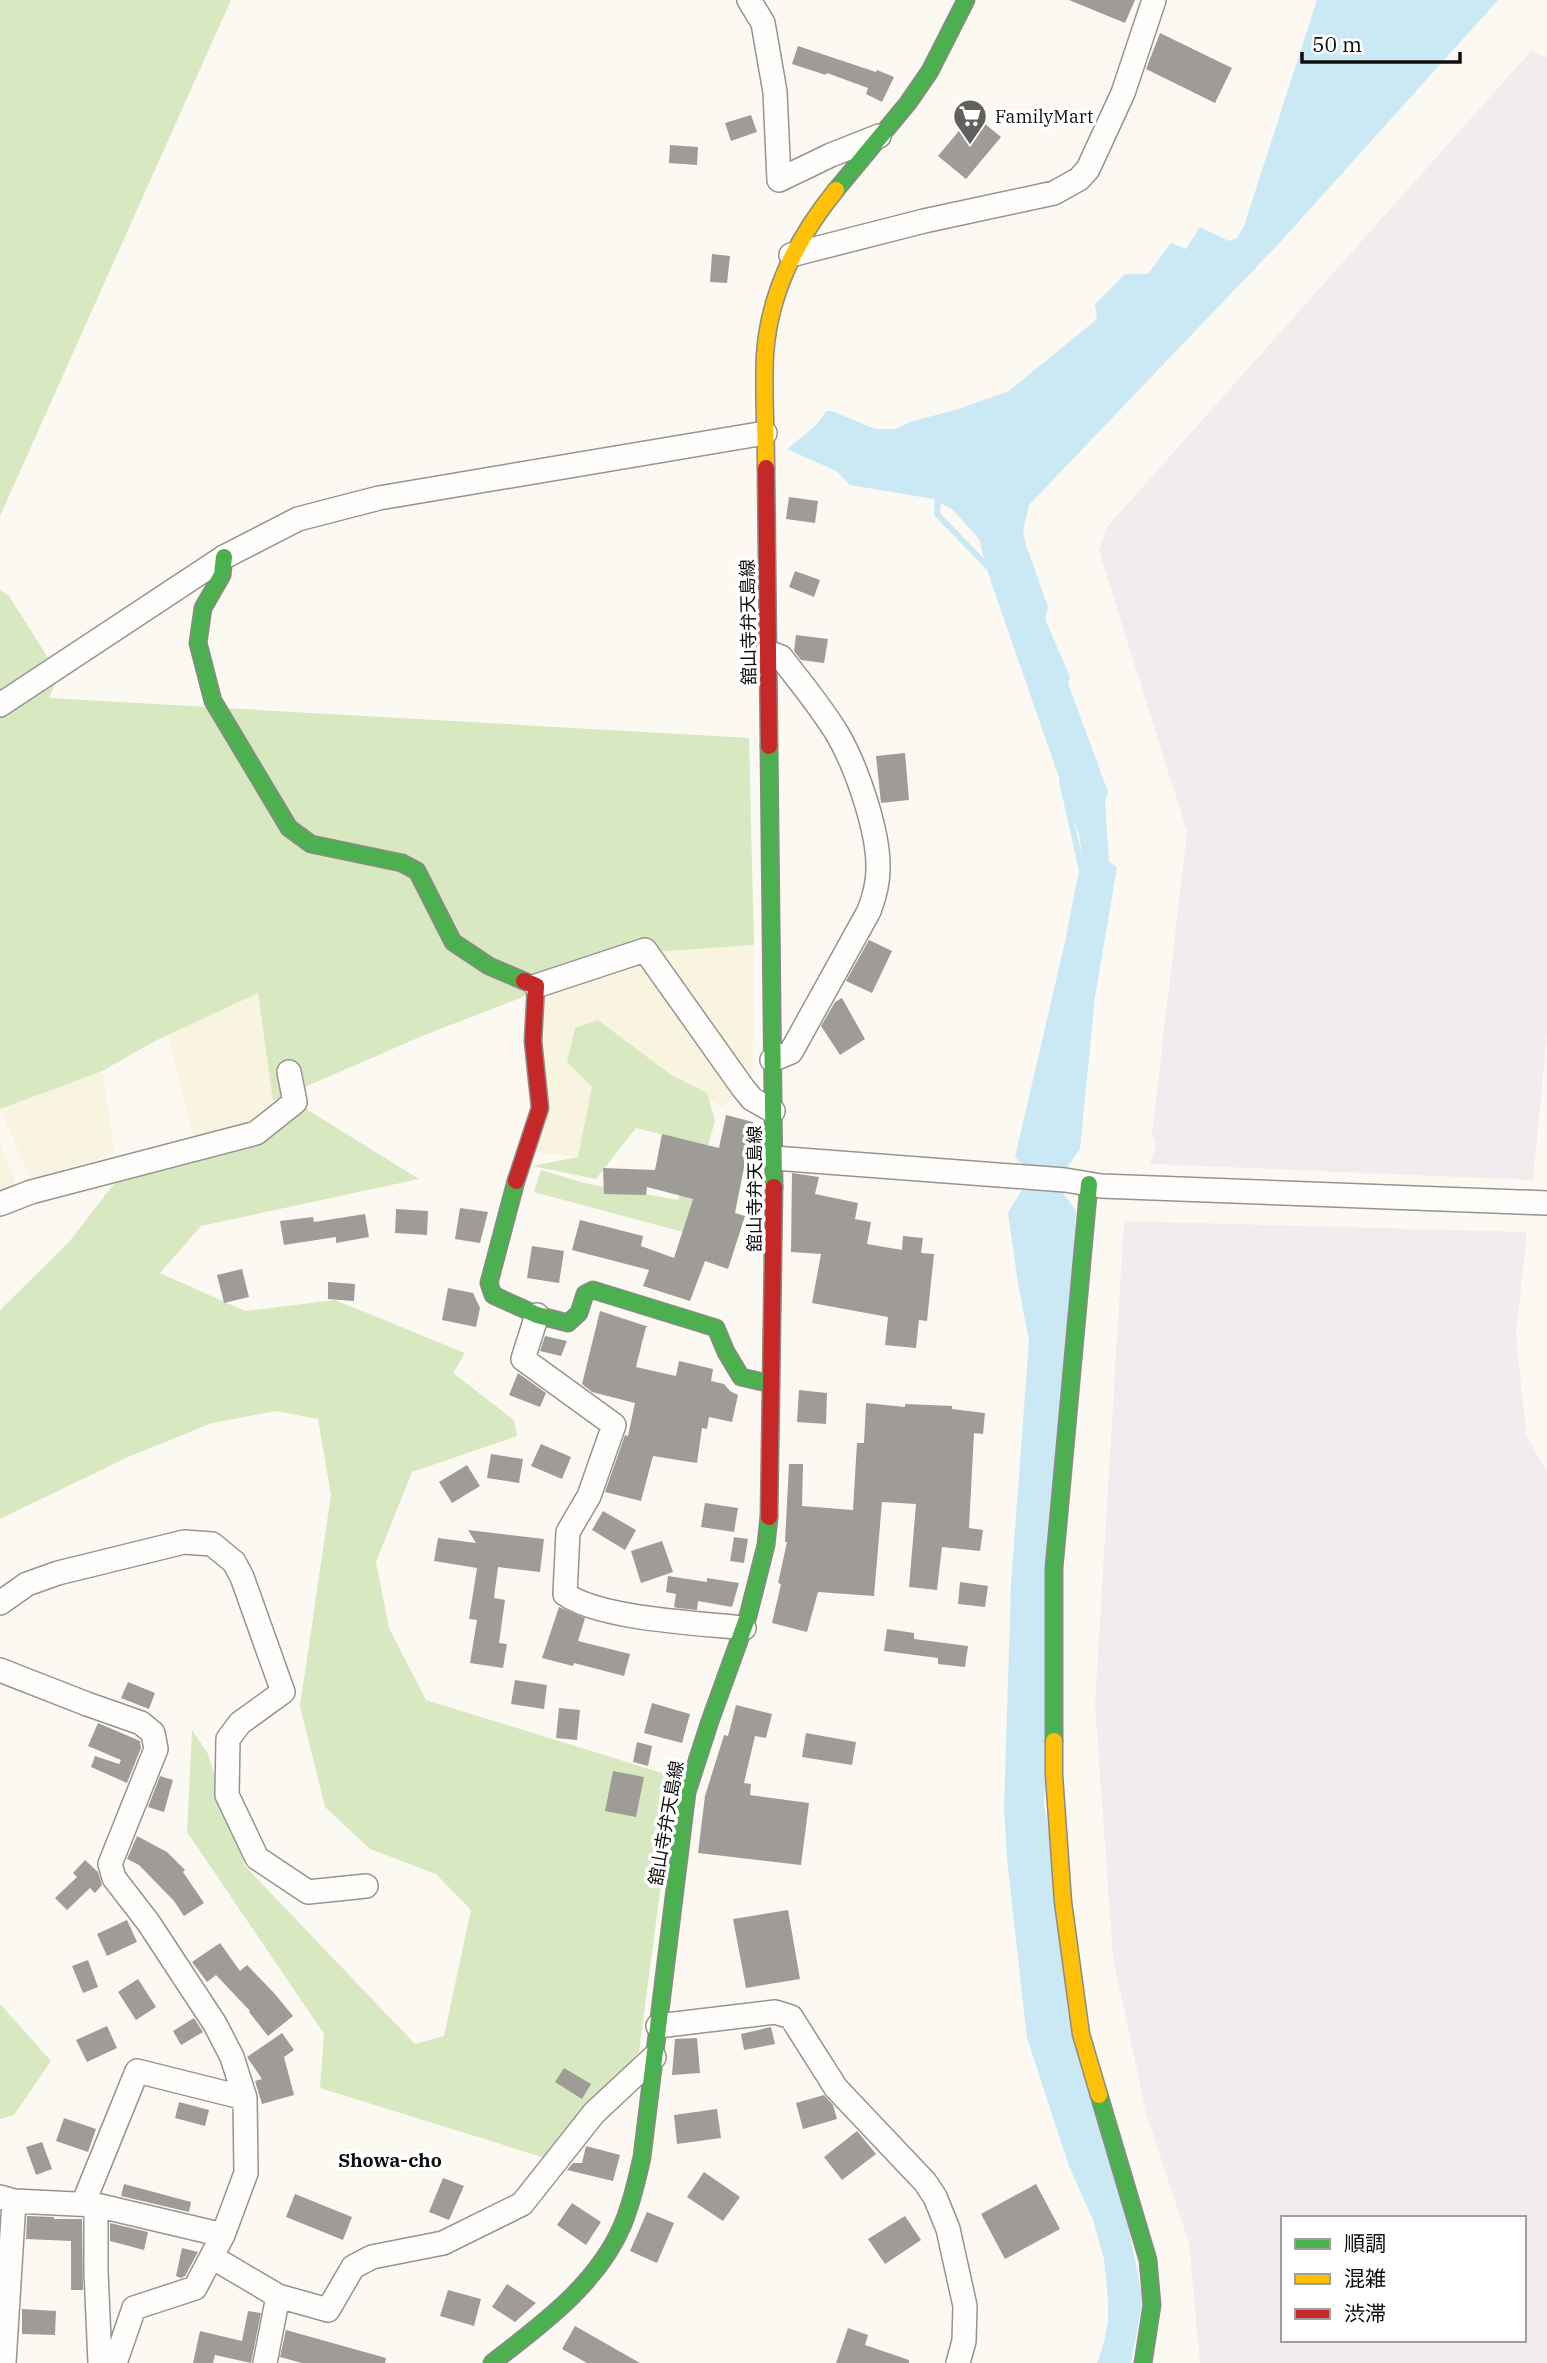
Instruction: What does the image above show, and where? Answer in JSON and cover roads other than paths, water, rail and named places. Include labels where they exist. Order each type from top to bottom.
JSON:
[{"type":"main road","name":"舘山寺弁天島線","points":[[492,2363],[578,2292],[600,2266],[618,2238],[631,2206],[639,2174],[687,1792],[700,1747],[760,1583],[768,1547],[774,1158],[765,433],[768,330],[776,292],[791,255],[814,218],[884,135],[930,71],[967,0]]},
{"type":"main road","points":[[224,557],[222,575],[203,608],[198,643],[213,701],[289,828],[311,844],[402,863],[417,871],[453,942],[489,966],[536,986],[533,1041],[540,1108],[509,1203],[489,1283],[493,1294],[537,1315],[568,1323],[579,1313],[585,1294],[593,1290],[716,1328],[741,1377],[771,1384]]},
{"type":"main road","points":[[1089,1184],[1055,1568],[1054,1775],[1063,1902],[1081,2034],[1148,2260],[1152,2305],[1143,2363]]},
{"type":"street","points":[[749,0],[763,23],[775,92],[779,180],[831,155],[884,135]]},
{"type":"street","points":[[791,255],[1067,188],[1088,169],[1123,93],[1154,0]]},
{"type":"street","points":[[0,705],[224,557],[298,519],[379,498],[765,433]]},
{"type":"street","points":[[767,652],[781,657],[838,735],[861,789],[874,837],[878,867],[876,890],[869,911],[791,1052],[772,1060]]},
{"type":"street","points":[[536,986],[645,950],[743,1088],[752,1099],[773,1111]]},
{"type":"street","points":[[0,1204],[31,1192],[256,1133],[295,1102],[289,1072]]},
{"type":"street","points":[[774,1158],[1089,1184],[1547,1203]]},
{"type":"street","points":[[537,1315],[523,1359],[614,1425],[589,1496],[568,1532],[565,1594],[576,1602],[618,1613],[744,1629]]},
{"type":"street","points":[[0,1603],[27,1584],[58,1573],[184,1542],[212,1545],[219,1550],[234,1562],[242,1577],[283,1692],[240,1723],[228,1739],[227,1796],[257,1858],[308,1892],[366,1886]]},
{"type":"street","points":[[0,1670],[141,1723],[153,1733],[156,1749],[110,1864],[114,1878],[148,1922],[215,2024],[232,2057],[245,2098],[246,2173],[223,2235],[195,2288],[134,2308],[115,2363]]},
{"type":"street","points":[[658,2026],[775,2012],[792,2017],[836,2088],[925,2182],[942,2213],[965,2306],[964,2341],[958,2363]]},
{"type":"street","points":[[212,2257],[278,2296],[328,2310],[353,2267],[372,2258],[443,2243],[522,2204],[594,2113],[654,2057]]},
{"type":"street","points":[[100,2363],[90,2205],[137,2071],[245,2098]]},
{"type":"street","points":[[4,2363],[7,2199],[90,2205],[223,2235]]},
{"type":"street","points":[[265,2363],[278,2296]]},
{"type":"water","points":[[1317,0],[1498,0],[1284,238],[1029,505],[1023,531],[1048,607],[1045,619],[1070,677],[1068,683],[1108,792],[1105,802],[1109,862],[1117,867],[1095,997],[1080,1149],[1065,1170],[1063,1193],[1076,1211],[1044,1805],[1143,2300],[1131,2363],[1097,2363],[1108,2322],[1104,2259],[1093,2220],[1069,2166],[1027,2038],[1004,1809],[1011,1584],[1029,1341],[1008,1213],[1023,1188],[1025,1167],[1015,1157],[1065,942],[1082,855],[1079,835],[989,576],[979,539],[953,510],[933,499],[850,485],[836,471],[787,449],[814,427],[827,411],[875,429],[895,429],[1009,391],[1097,319],[1095,304],[1125,274],[1148,274],[1171,243],[1186,249],[1200,227],[1229,241],[1237,238],[1244,226]]},
{"type":"waterway","points":[[944,498],[938,500],[937,514],[991,570]]},
{"type":"waterway","points":[[1062,781],[1082,870]]},
{"type":"place","name":"FamilyMart","points":[[970,146]]},
{"type":"district","name":"Showa-cho","points":[[390,2160]]}]
